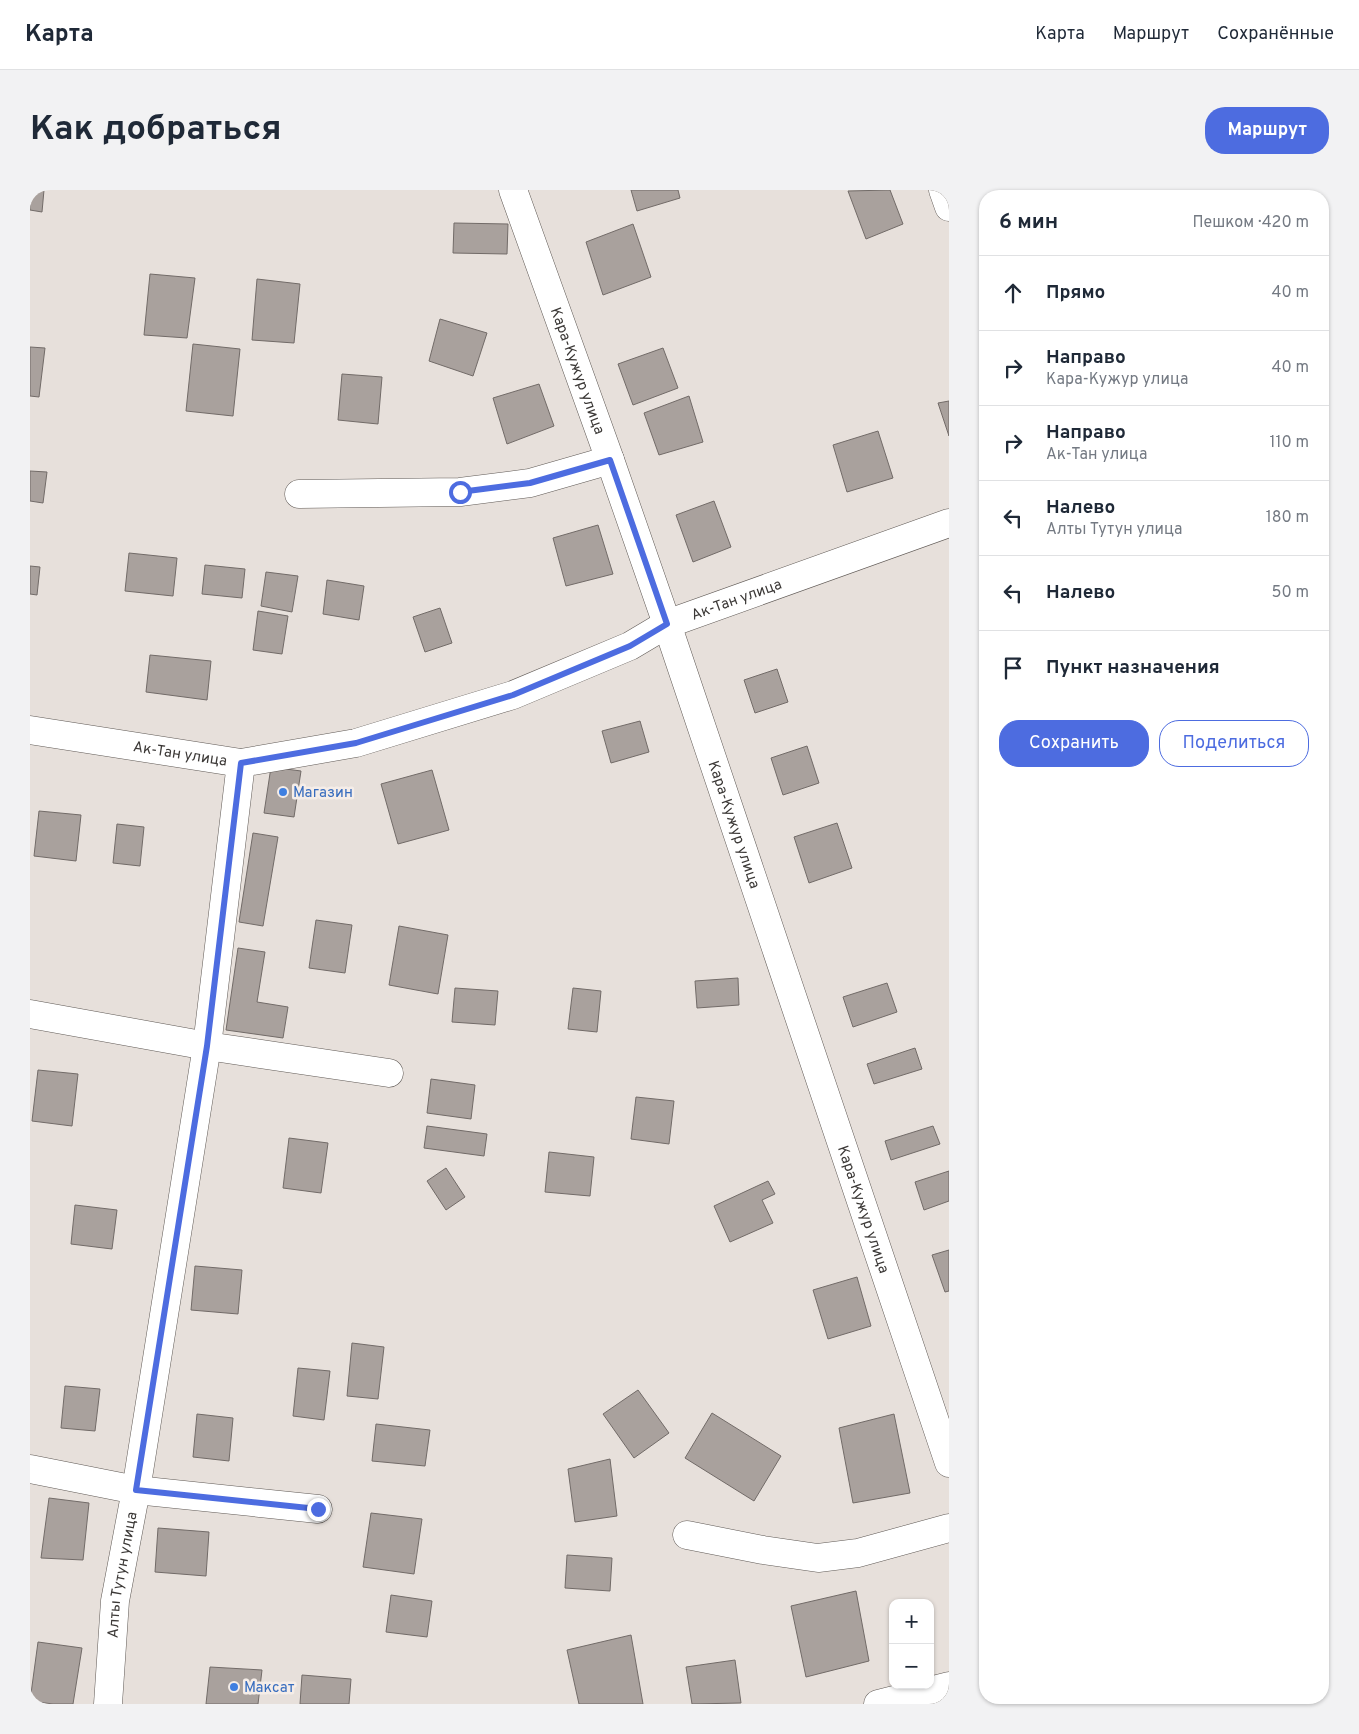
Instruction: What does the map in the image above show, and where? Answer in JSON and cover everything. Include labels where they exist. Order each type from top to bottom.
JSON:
[{"type":"street","name":"Кара-Кужур улица","points":[[513,190],[667,624],[949,1463]]},
{"type":"street","points":[[943,190],[949,207]]},
{"type":"street","points":[[299,494],[460,492],[530,483],[610,460]]},
{"type":"street","name":"Ак-Тан улица","points":[[30,730],[241,763],[356,743],[513,695],[630,646],[667,624],[949,523]]},
{"type":"street","name":"Алты Тутун улица","points":[[108,1704],[115,1601],[136,1490],[207,1046],[241,763]]},
{"type":"street","points":[[30,1014],[207,1046],[389,1073]]},
{"type":"street","points":[[30,1469],[136,1490],[318,1509]]},
{"type":"street","points":[[687,1535],[763,1550],[818,1558],[858,1553],[949,1528]]},
{"type":"street","points":[[878,1704],[949,1686]]},
{"type":"building","points":[[30,190],[44,190],[42,212],[30,210]]},
{"type":"building","points":[[631,190],[678,190],[680,198],[637,211]]},
{"type":"building","points":[[890,190],[903,224],[866,239],[848,191]]},
{"type":"building","points":[[454,223],[508,224],[507,254],[453,253]]},
{"type":"building","points":[[633,224],[651,277],[603,295],[586,242]]},
{"type":"building","points":[[150,274],[195,278],[187,338],[144,335]]},
{"type":"building","points":[[257,279],[300,284],[294,343],[252,340]]},
{"type":"building","points":[[440,319],[487,333],[473,376],[429,361]]},
{"type":"building","points":[[193,344],[240,349],[233,416],[186,411]]},
{"type":"building","points":[[30,347],[45,348],[39,397],[30,396]]},
{"type":"building","points":[[663,348],[678,388],[633,405],[618,364]]},
{"type":"building","points":[[342,374],[382,377],[378,424],[338,420]]},
{"type":"building","points":[[539,384],[554,426],[507,444],[493,398]]},
{"type":"building","points":[[689,396],[703,442],[659,455],[644,413]]},
{"type":"building","points":[[949,401],[949,436],[938,403]]},
{"type":"building","points":[[878,431],[893,478],[847,492],[833,445]]},
{"type":"building","points":[[30,471],[47,472],[43,503],[30,501]]},
{"type":"building","points":[[714,501],[731,547],[693,562],[676,515]]},
{"type":"building","points":[[598,525],[613,574],[566,586],[553,538]]},
{"type":"building","points":[[129,553],[177,558],[173,596],[125,591]]},
{"type":"building","points":[[205,565],[245,569],[242,598],[202,594]]},
{"type":"building","points":[[30,566],[40,567],[37,595],[30,594]]},
{"type":"building","points":[[266,572],[298,576],[292,612],[261,606]]},
{"type":"building","points":[[327,580],[364,586],[359,620],[323,614]]},
{"type":"building","points":[[440,608],[452,643],[425,652],[413,617]]},
{"type":"building","points":[[258,611],[288,616],[282,654],[253,650]]},
{"type":"building","points":[[150,655],[211,661],[207,700],[146,692]]},
{"type":"building","points":[[777,669],[788,702],[755,713],[744,680]]},
{"type":"building","points":[[640,721],[649,752],[611,763],[602,731]]},
{"type":"building","points":[[807,746],[819,783],[783,795],[771,758]]},
{"type":"building","name":"Магазин","points":[[271,767],[301,771],[294,817],[264,813]]},
{"type":"building","points":[[432,770],[449,830],[398,844],[381,784]]},
{"type":"building","points":[[39,811],[81,815],[76,861],[34,856]]},
{"type":"building","points":[[837,823],[852,868],[809,883],[794,837]]},
{"type":"building","points":[[117,824],[144,827],[140,866],[113,863]]},
{"type":"building","points":[[253,833],[278,837],[263,926],[239,922]]},
{"type":"building","points":[[316,920],[352,925],[345,973],[309,968]]},
{"type":"building","points":[[399,926],[448,935],[438,994],[389,985]]},
{"type":"building","points":[[238,948],[265,952],[257,1002],[288,1007],[283,1038],[226,1030]]},
{"type":"building","points":[[738,978],[739,1005],[697,1008],[695,981]]},
{"type":"building","points":[[887,983],[897,1012],[853,1027],[843,997]]},
{"type":"building","points":[[455,988],[498,991],[495,1025],[452,1022]]},
{"type":"building","points":[[573,988],[601,991],[597,1032],[568,1029]]},
{"type":"building","points":[[915,1048],[922,1069],[874,1084],[867,1064]]},
{"type":"building","points":[[38,1070],[78,1074],[72,1126],[32,1121]]},
{"type":"building","points":[[431,1079],[475,1085],[471,1119],[427,1113]]},
{"type":"building","points":[[636,1097],[674,1101],[669,1144],[631,1139]]},
{"type":"building","points":[[427,1126],[487,1134],[484,1156],[424,1148]]},
{"type":"building","points":[[933,1126],[940,1144],[891,1160],[885,1141]]},
{"type":"building","points":[[289,1138],[328,1143],[321,1193],[283,1188]]},
{"type":"building","points":[[549,1152],[594,1157],[590,1196],[545,1192]]},
{"type":"building","points":[[446,1168],[465,1197],[446,1210],[427,1181]]},
{"type":"building","points":[[949,1171],[949,1201],[924,1210],[915,1182]]},
{"type":"building","points":[[768,1181],[775,1194],[762,1200],[773,1223],[730,1242],[714,1206]]},
{"type":"building","points":[[75,1205],[117,1210],[112,1249],[71,1244]]},
{"type":"building","points":[[949,1250],[949,1291],[945,1292],[932,1255]]},
{"type":"building","points":[[195,1266],[242,1270],[238,1314],[191,1310]]},
{"type":"building","points":[[857,1277],[871,1326],[828,1339],[813,1290]]},
{"type":"building","points":[[352,1343],[384,1347],[378,1399],[347,1396]]},
{"type":"building","points":[[298,1368],[330,1371],[324,1420],[293,1416]]},
{"type":"building","points":[[65,1386],[100,1389],[95,1431],[61,1428]]},
{"type":"building","points":[[638,1390],[669,1433],[634,1458],[603,1414]]},
{"type":"building","points":[[712,1413],[781,1456],[754,1501],[685,1458]]},
{"type":"building","points":[[197,1414],[233,1418],[229,1461],[193,1457]]},
{"type":"building","points":[[894,1414],[910,1493],[853,1503],[839,1428]]},
{"type":"building","points":[[376,1424],[430,1430],[425,1466],[372,1461]]},
{"type":"building","points":[[610,1459],[617,1516],[575,1522],[568,1469]]},
{"type":"building","points":[[49,1498],[89,1503],[83,1560],[41,1558]]},
{"type":"building","points":[[371,1513],[422,1519],[414,1574],[363,1567]]},
{"type":"building","points":[[158,1528],[209,1532],[206,1576],[155,1572]]},
{"type":"building","points":[[567,1555],[612,1558],[610,1591],[565,1588]]},
{"type":"building","points":[[856,1591],[869,1661],[806,1677],[791,1606]]},
{"type":"building","points":[[391,1595],[432,1601],[427,1637],[386,1632]]},
{"type":"building","points":[[631,1635],[643,1704],[579,1704],[567,1650]]},
{"type":"building","points":[[38,1642],[82,1648],[73,1704],[30,1701]]},
{"type":"building","points":[[735,1660],[741,1703],[692,1704],[686,1667]]},
{"type":"building","name":"Максат","points":[[210,1667],[262,1670],[258,1704],[206,1704]]},
{"type":"building","points":[[302,1675],[351,1679],[349,1704],[300,1704]]},
{"type":"place","name":"Магазин","points":[[283,792]]},
{"type":"place","name":"Максат","points":[[234,1687]]},
{"type":"route","points":[[318,1509],[136,1490],[207,1046],[241,763],[356,743],[513,695],[630,646],[667,624],[610,460],[530,483],[460,492]]}]
